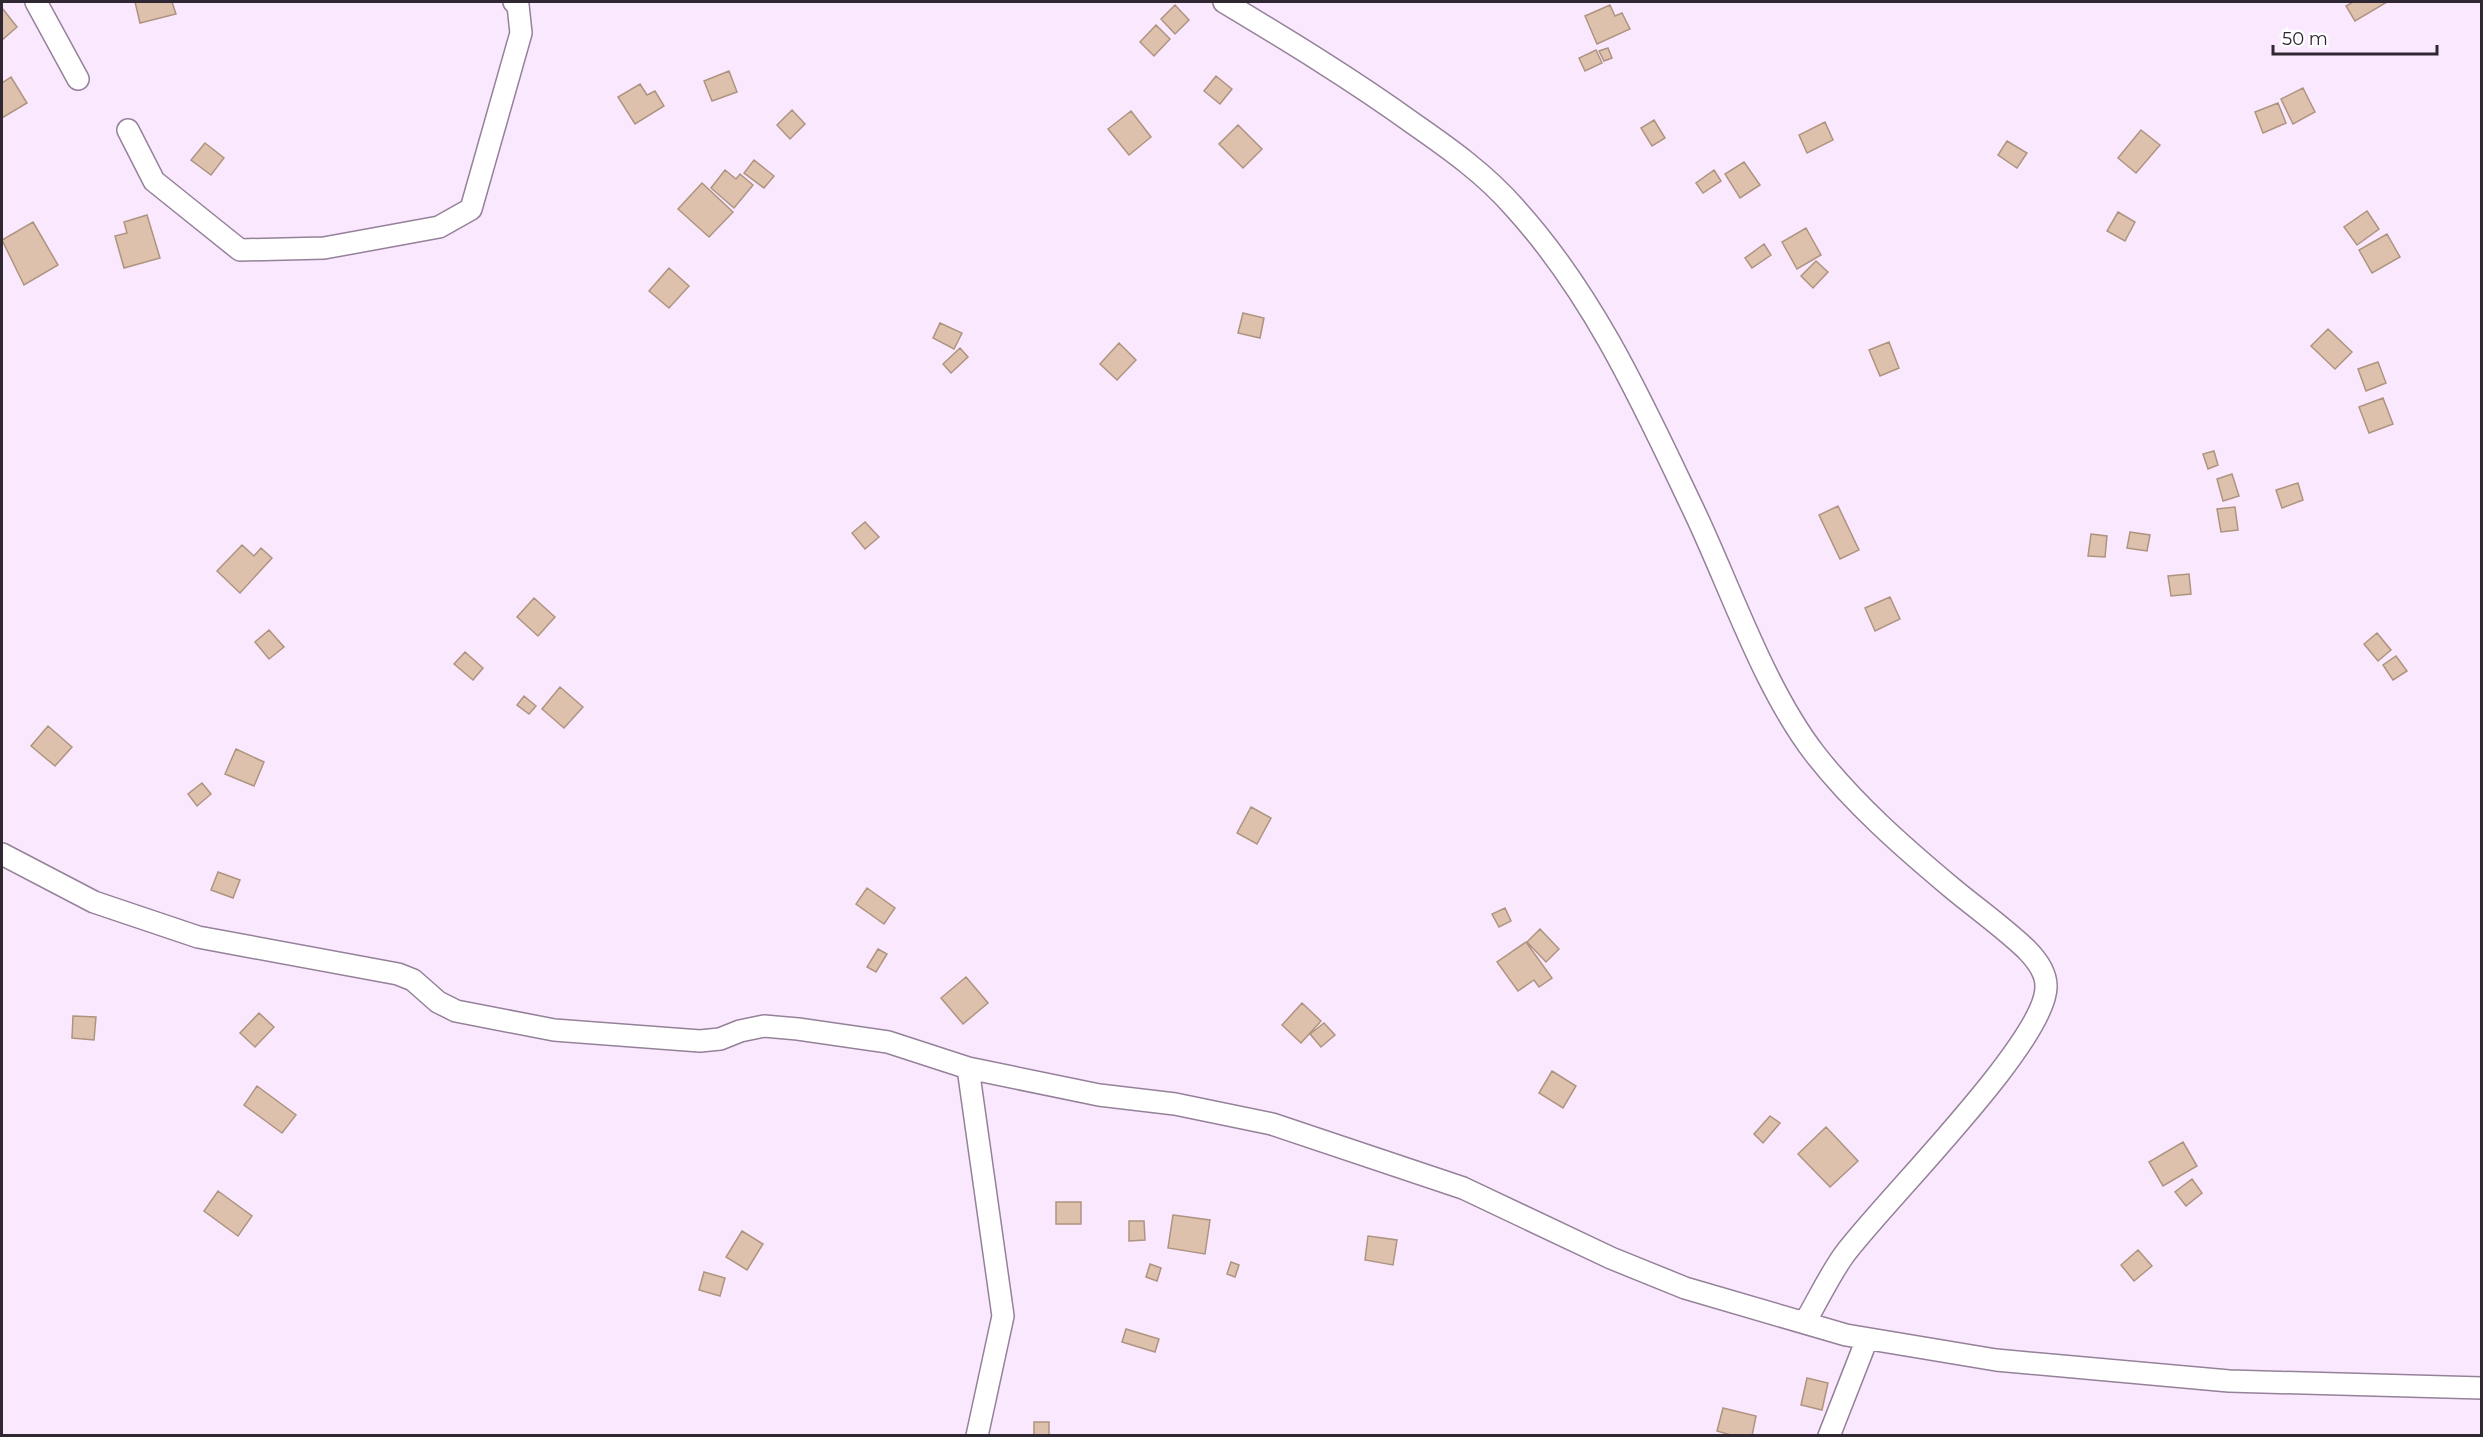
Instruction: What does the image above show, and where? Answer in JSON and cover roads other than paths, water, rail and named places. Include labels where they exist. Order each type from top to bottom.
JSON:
[{"type":"street","points":[[36,2],[78,79]]},
{"type":"street","points":[[128,130],[154,181],[240,250],[324,248],[439,227],[471,209],[521,33],[518,5],[514,2]]},
{"type":"street","points":[[1224,2],[1334,68],[1406,118],[1469,163],[1514,206],[1569,274],[1613,346],[1695,513],[1784,707],[1808,745],[1842,789],[1947,884],[2028,950],[2045,976],[2044,1003],[2036,1020],[1936,1148],[1844,1255],[1805,1322]]},
{"type":"street","points":[[2,854],[94,902],[198,937],[398,974],[413,980],[438,1002],[456,1011],[480,1017],[554,1030],[670,1041],[720,1039],[740,1031],[764,1026],[798,1029],[888,1042],[968,1068],[1099,1095],[1175,1104],[1272,1124],[1462,1188],[1611,1258],[1685,1288],[1867,1339],[1996,1360],[2217,1380],[2481,1388]]},
{"type":"street","points":[[968,1068],[1003,1316],[977,1436]]},
{"type":"street","points":[[1829,1436],[1867,1339]]}]
